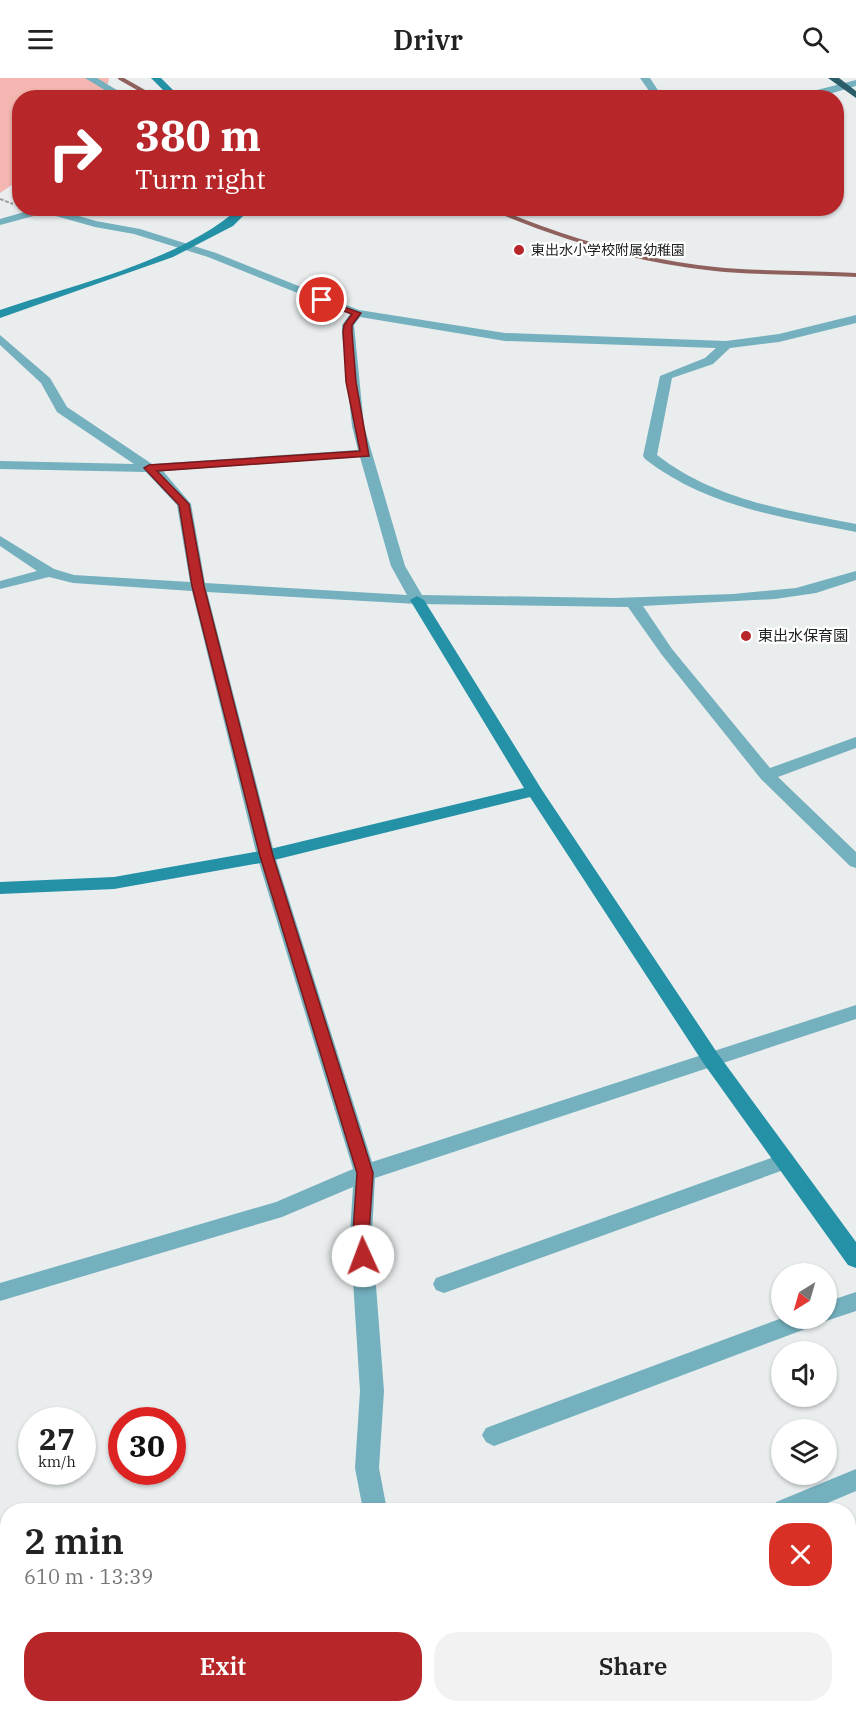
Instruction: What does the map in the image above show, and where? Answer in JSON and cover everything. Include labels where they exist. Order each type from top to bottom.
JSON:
[{"type":"highway","points":[[832,78],[856,95]]},
{"type":"street","points":[[90,78],[112,90]]},
{"type":"street","points":[[156,78],[169,90]]},
{"type":"street","points":[[830,90],[856,83]]},
{"type":"street","points":[[0,222],[21,216]]},
{"type":"street","points":[[68,216],[95,224],[136,231],[212,255],[287,287],[357,313],[505,337],[726,345],[778,338],[856,319]]},
{"type":"street","points":[[0,314],[184,248],[220,230],[237,216]]},
{"type":"street","points":[[357,313],[348,325],[348,332],[351,382],[358,426],[398,566],[534,791],[711,1059],[856,1258]]},
{"type":"street","points":[[0,339],[22,355],[46,381],[62,409],[149,468],[184,504],[198,586],[267,856],[365,1173],[361,1233],[372,1391],[367,1468],[374,1503]]},
{"type":"street","points":[[726,345],[709,361],[666,376],[650,456],[686,484],[733,501],[856,528]]},
{"type":"street","points":[[0,465],[149,468],[366,453]]},
{"type":"street","points":[[0,540],[49,572],[73,579],[417,600],[633,603],[787,594],[838,583],[856,575]]},
{"type":"street","points":[[0,585],[49,572]]},
{"type":"street","points":[[633,603],[667,652],[767,775],[856,862]]},
{"type":"street","points":[[767,775],[856,742]]},
{"type":"street","points":[[0,888],[114,882],[267,856],[534,791]]},
{"type":"street","points":[[0,1292],[282,1209],[365,1173],[856,1012]]},
{"type":"street","points":[[444,1284],[785,1161]]},
{"type":"street","points":[[837,1308],[856,1301]]},
{"type":"street","points":[[494,1435],[778,1329]]},
{"type":"street","points":[[802,1503],[856,1480]]},
{"type":"shaded area","points":[[0,78],[109,78],[106,90],[12,90],[12,185],[0,193]]},
{"type":"waterway","points":[[120,78],[141,90]]},
{"type":"waterway","points":[[511,216],[601,247],[686,265],[733,271],[856,275]]},
{"type":"place","name":"東出水小学校附属幼稚園","points":[[519,250]]},
{"type":"place","name":"東出水保育園","points":[[746,636]]},
{"type":"route","points":[[322,300],[357,313],[348,325],[351,382],[358,426],[366,453],[149,468],[158,474],[184,504],[198,586],[267,856],[365,1173],[361,1233],[363,1256]]}]
